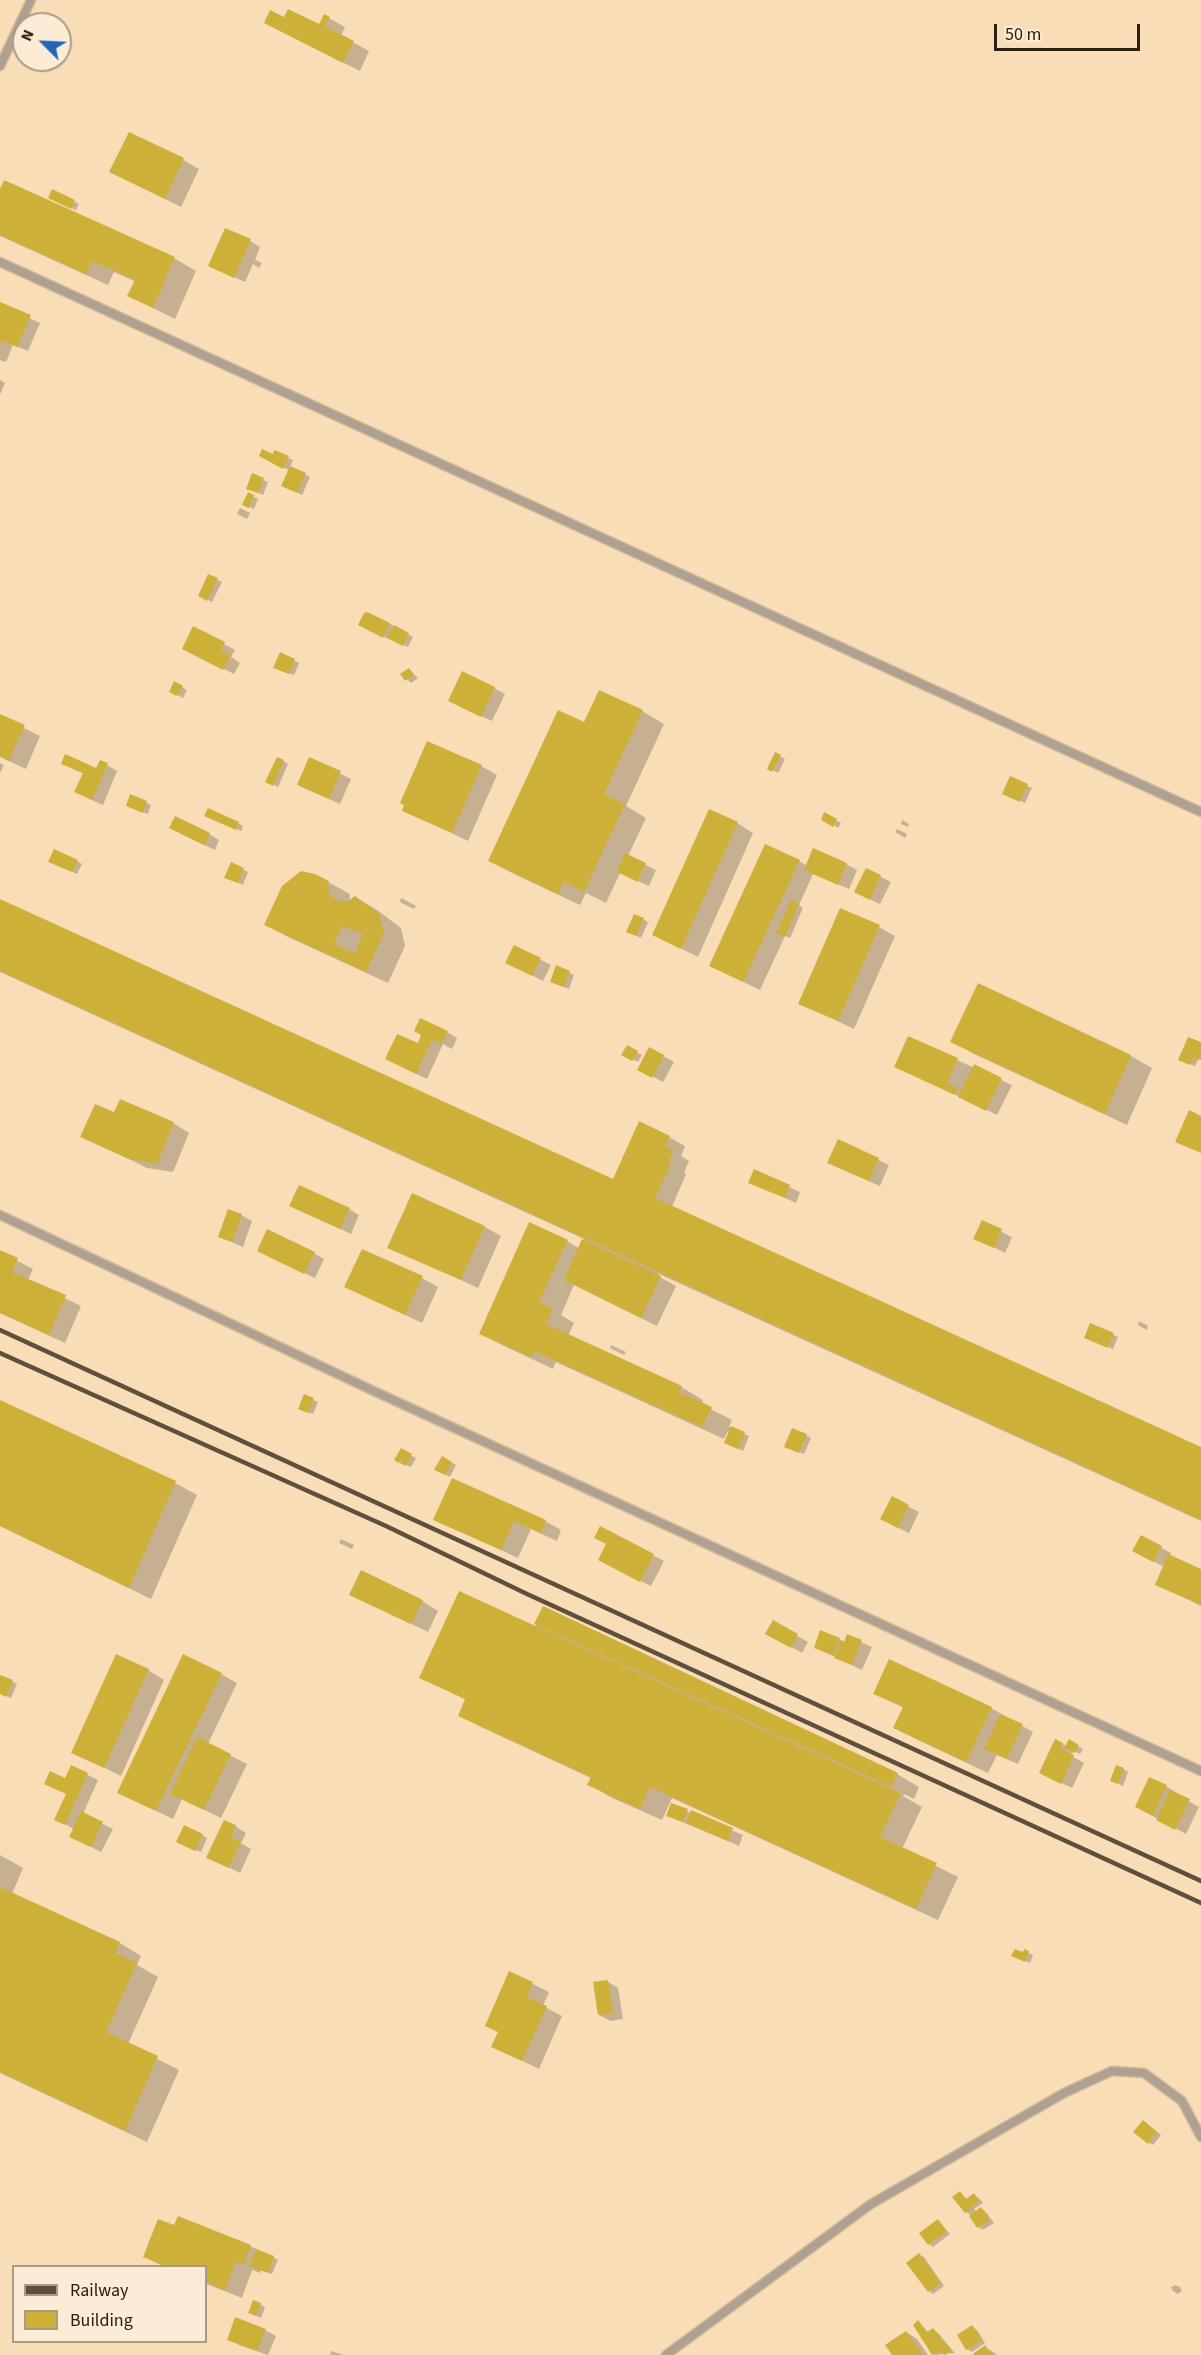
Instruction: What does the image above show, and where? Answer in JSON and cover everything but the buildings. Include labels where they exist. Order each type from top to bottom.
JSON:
[{"type":"lane","points":[[0,66],[31,0]]},
{"type":"lane","points":[[0,262],[1201,812]]},
{"type":"lane","points":[[0,1215],[378,1393],[1201,1771]]},
{"type":"lane","points":[[666,2355],[871,2204],[1064,2093],[1112,2071],[1144,2073],[1154,2080],[1182,2101],[1201,2137]]},
{"type":"railway","points":[[0,1330],[1201,1881]]},
{"type":"railway","points":[[0,1353],[386,1526],[527,1594],[1201,1903]]}]
